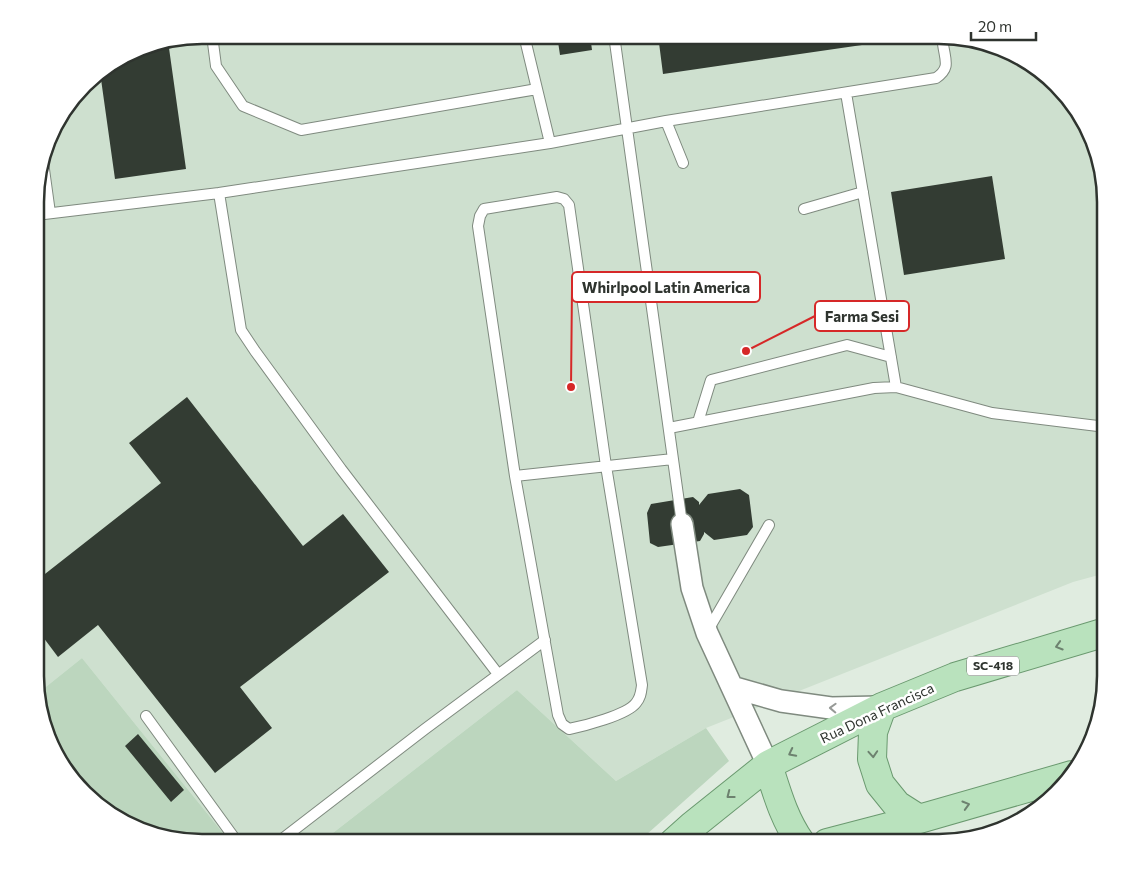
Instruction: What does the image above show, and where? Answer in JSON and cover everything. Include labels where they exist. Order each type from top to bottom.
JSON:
[{"type":"main road","name":"Rua Dona Francisca","points":[[683,834],[768,765],[882,707],[955,677],[1097,635]]},
{"type":"main road","points":[[882,707],[873,732],[872,758],[880,784],[897,805],[919,819]]},
{"type":"main road","points":[[768,765],[782,811],[794,834]]},
{"type":"main road","points":[[881,834],[919,819],[1059,779]]},
{"type":"street","points":[[682,524],[692,588],[706,633],[768,765]]},
{"type":"street","points":[[732,687],[781,701],[831,708],[882,707]]},
{"type":"lane","points":[[213,44],[216,66],[243,106],[301,130],[537,89]]},
{"type":"lane","points":[[526,44],[550,143]]},
{"type":"lane","points":[[615,44],[682,524]]},
{"type":"lane","points":[[44,215],[219,193],[550,143],[626,128],[936,78],[944,73],[946,66],[943,44]]},
{"type":"lane","points":[[846,93],[896,386]]},
{"type":"lane","points":[[666,122],[683,163]]},
{"type":"lane","points":[[45,179],[50,214]]},
{"type":"lane","points":[[804,209],[863,192]]},
{"type":"lane","points":[[219,193],[242,330],[342,469],[498,674]]},
{"type":"lane","points":[[557,197],[564,199],[569,205],[606,466],[642,685],[641,696],[635,706],[600,722],[569,729],[562,724],[558,715],[515,476],[478,226],[484,209],[557,197]]},
{"type":"lane","points":[[698,422],[712,380],[847,345],[891,357]]},
{"type":"lane","points":[[669,428],[874,388],[896,386],[992,413],[1097,426]]},
{"type":"lane","points":[[515,476],[673,459]]},
{"type":"lane","points":[[706,633],[769,525]]},
{"type":"lane","points":[[289,834],[545,640]]},
{"type":"lane","points":[[146,716],[231,834]]},
{"type":"shaded area","points":[[202,44],[949,44],[980,49],[1009,60],[1027,70],[1058,98],[1076,123],[1092,161],[1096,181],[1097,202],[1097,575],[1073,582],[706,728],[616,781],[517,690],[332,834],[224,834],[82,658],[44,688],[45,181],[52,151],[70,114],[90,90],[106,76],[132,60],[151,52],[171,47]]},
{"type":"shaded area","points":[[82,658],[224,834],[192,834],[161,829],[123,813],[98,795],[76,772],[60,746],[49,717],[44,688]]},
{"type":"shaded area","points":[[517,690],[616,781],[706,728],[729,761],[647,834],[332,834]]},
{"type":"building","points":[[558,44],[591,44],[592,50],[560,55]]},
{"type":"building","points":[[659,44],[869,44],[663,74]]},
{"type":"building","points":[[169,48],[186,169],[115,179],[101,80],[132,60]]},
{"type":"building","points":[[992,176],[1005,259],[904,275],[891,192]]},
{"type":"building","points":[[187,397],[303,546],[343,514],[389,572],[240,687],[272,728],[215,773],[98,625],[58,657],[44,638],[44,575],[161,483],[129,443]]},
{"type":"building","points":[[740,489],[749,495],[753,527],[747,535],[714,540],[704,532],[700,541],[658,547],[650,543],[647,513],[651,504],[693,497],[699,502],[699,505],[708,494]]},
{"type":"building","points":[[138,734],[184,790],[171,802],[125,746]]},
{"type":"place","name":"Farma Sesi","points":[[746,351]]},
{"type":"place","name":"Whirlpool Latin America","points":[[571,387]]}]
